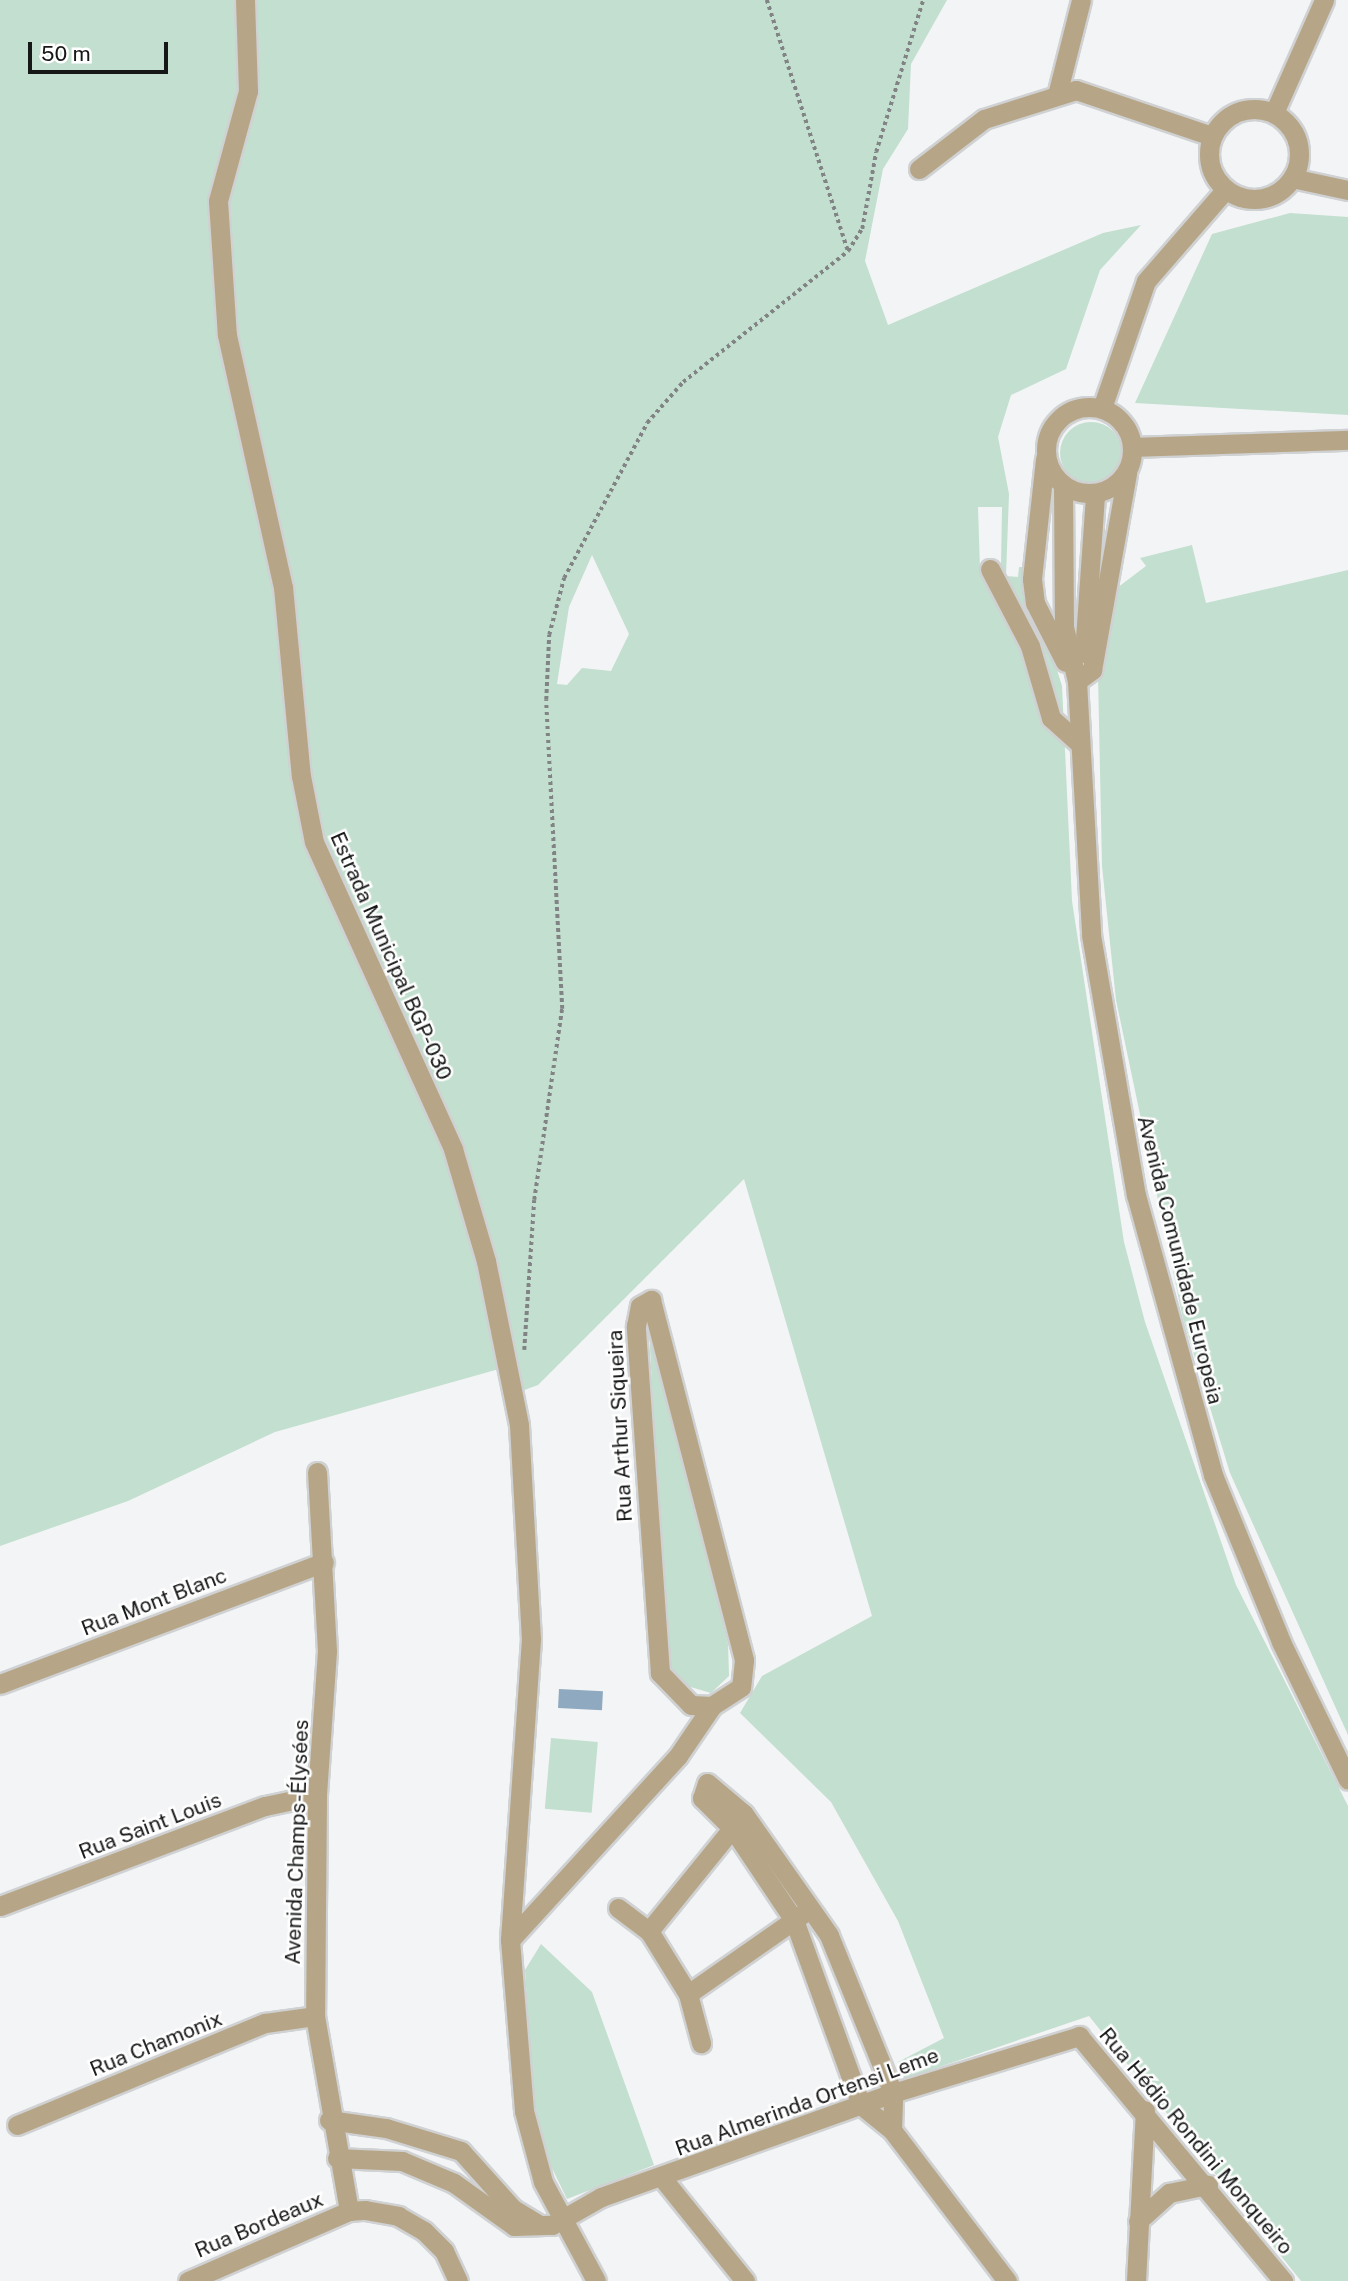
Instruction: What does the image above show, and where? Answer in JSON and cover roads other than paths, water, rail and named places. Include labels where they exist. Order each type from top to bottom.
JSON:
[{"type":"street","name":"Estrada Municipal BGP-030","points":[[245,0],[248,91],[218,201],[225,308],[249,449],[284,587],[306,802],[314,842],[453,1149],[486,1261],[519,1425],[531,1639],[510,1940]]},
{"type":"street","points":[[1057,95],[1081,0]]},
{"type":"street","points":[[1274,113],[1324,0]]},
{"type":"street","points":[[919,169],[984,119],[1076,90],[1212,136]]},
{"type":"street","points":[[1238,113],[1274,113],[1298,149],[1292,178],[1269,197],[1254,200],[1225,190],[1211,170],[1212,136],[1238,113]]},
{"type":"street","points":[[1292,178],[1348,190]]},
{"type":"street","points":[[1102,408],[1146,281],[1225,190]]},
{"type":"street","points":[[1075,493],[1046,455],[1061,416],[1102,408],[1124,423],[1133,447],[1092,670],[1077,681]]},
{"type":"street","points":[[1133,447],[1348,440]]},
{"type":"street","name":"Avenida Comunidade Europeia","points":[[1046,455],[1032,579],[1077,681]]},
{"type":"street","points":[[1040,520],[1075,493],[1127,471]]},
{"type":"street","name":"Avenida Comunidade Europeia","points":[[1055,627],[1075,493]]},
{"type":"street","name":"Avenida Comunidade Europeia","points":[[1075,493],[1086,643],[1077,681],[1091,935],[1147,1241],[1213,1475],[1281,1642],[1348,1780]]},
{"type":"street","points":[[990,569],[1030,646],[1051,718],[1079,743]]},
{"type":"street","points":[[1055,627],[1079,631],[1086,643]]},
{"type":"street","name":"Rua Arthur Siqueira","points":[[510,1940],[678,1756],[712,1706],[741,1687],[744,1660],[651,1300],[645,1301],[635,1326],[660,1673],[691,1705],[712,1706]]},
{"type":"street","name":"Avenida Champs-Élysées","points":[[317,1472],[327,1651],[317,1795],[315,2016],[329,2120],[349,2211]]},
{"type":"street","name":"Rua Mont Blanc","points":[[0,1684],[324,1562]]},
{"type":"street","name":"Rua Saint Louis","points":[[0,1906],[265,1806],[317,1795]]},
{"type":"street","points":[[738,1821],[829,1935],[893,2092],[892,2130]]},
{"type":"street","points":[[738,1821],[794,1920],[861,2105],[892,2130],[1007,2281]]},
{"type":"street","points":[[649,1931],[738,1821]]},
{"type":"street","points":[[618,1908],[649,1931],[688,1993],[701,2043]]},
{"type":"street","points":[[688,1993],[810,1908]]},
{"type":"street","points":[[510,1940],[524,2110],[543,2182],[596,2281]]},
{"type":"street","points":[[827,2009],[855,1999]]},
{"type":"street","name":"Rua Chamonix","points":[[17,2125],[265,2023],[315,2016]]},
{"type":"street","name":"Rua Almerinda Ortensi Leme","points":[[565,2222],[601,2197],[663,2179],[893,2092],[1072,2036]]},
{"type":"street","name":"Rua Hédio Rondini Monqueiro","points":[[1072,2036],[1086,2040],[1208,2185],[1283,2281]]},
{"type":"street","points":[[1136,2281],[1145,2110]]},
{"type":"street","points":[[329,2120],[386,2128],[461,2151],[513,2209],[538,2224]]},
{"type":"street","points":[[337,2158],[402,2161],[454,2183],[514,2226],[565,2222]]},
{"type":"street","points":[[663,2179],[745,2281]]},
{"type":"street","points":[[1138,2221],[1169,2193],[1208,2185]]},
{"type":"street","points":[[349,2211],[382,2212],[411,2222],[444,2251],[458,2281]]},
{"type":"street","name":"Rua Bordeaux","points":[[188,2281],[349,2211]]},
{"type":"water","points":[[559,1689],[603,1691],[602,1710],[558,1708]]}]
